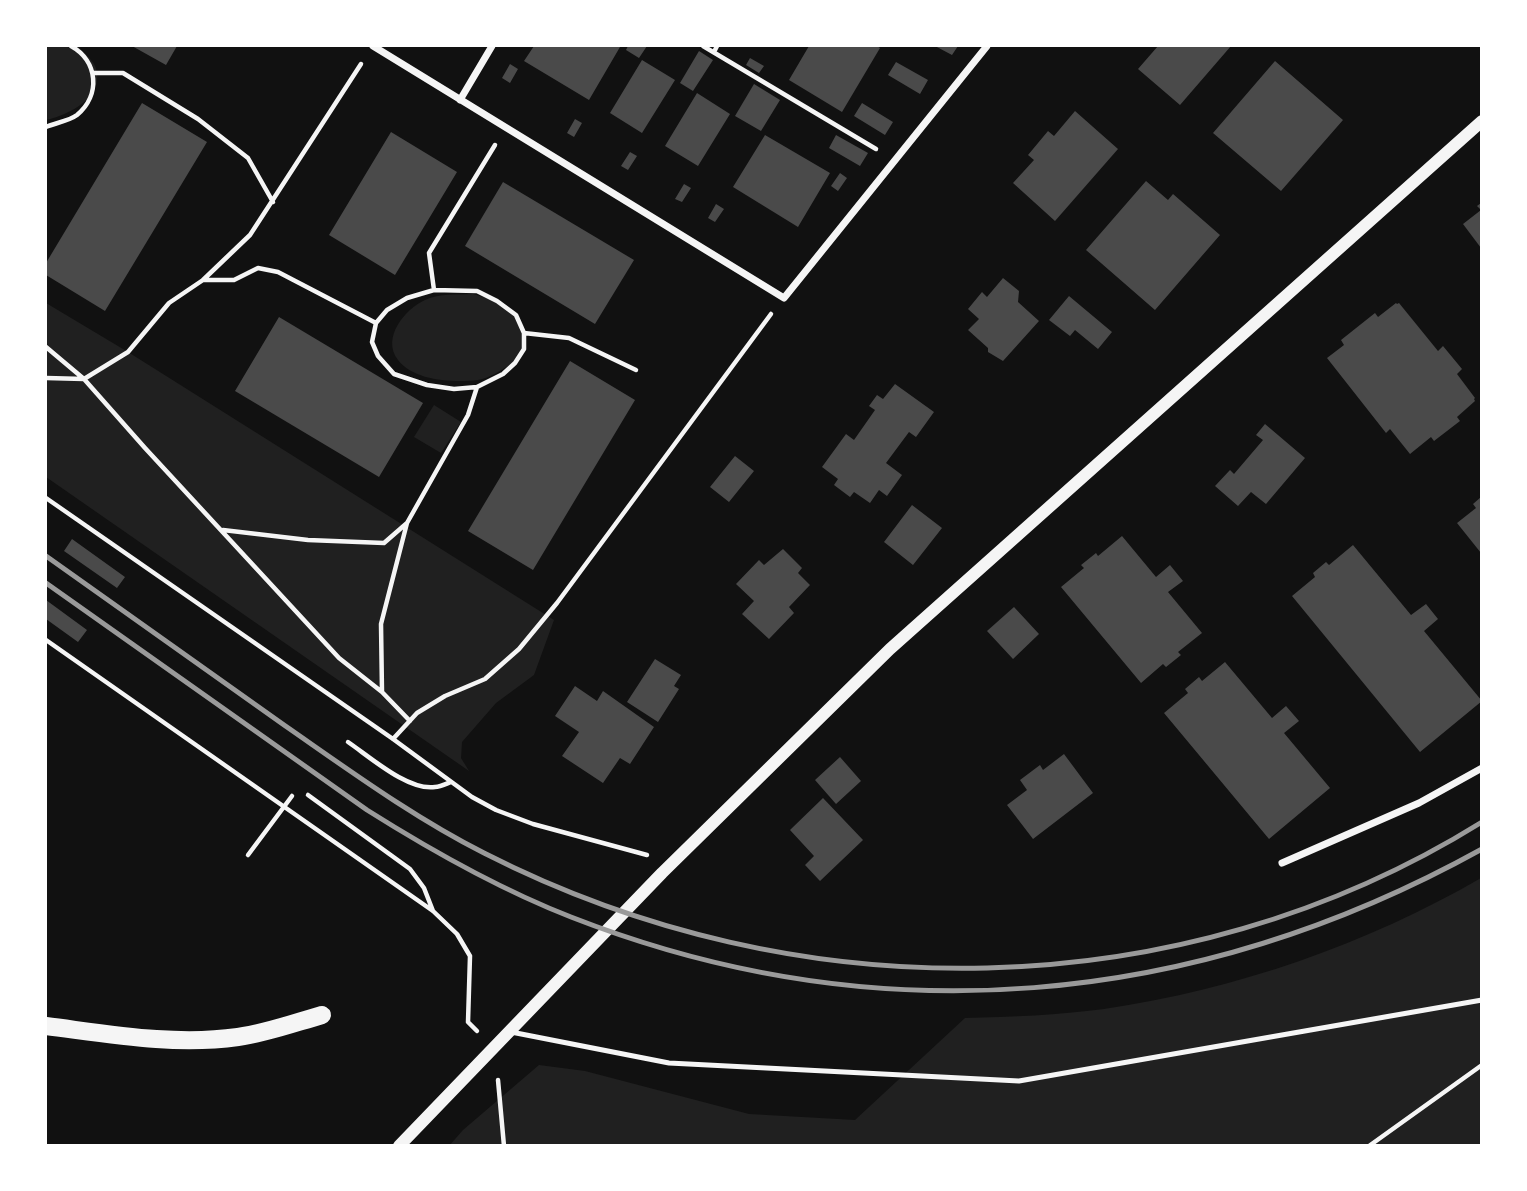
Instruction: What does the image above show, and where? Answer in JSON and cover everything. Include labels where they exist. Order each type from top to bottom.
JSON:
[{"type":"main road","points":[[46,1026],[144,1038],[191,1040],[239,1037],[321,1015]]},
{"type":"street","points":[[373,46],[783,298],[987,46]]},
{"type":"street","points":[[460,100],[492,46]]},
{"type":"street","points":[[399,1146],[662,873],[890,649],[1482,121]]},
{"type":"street","points":[[1282,863],[1419,803],[1482,768]]},
{"type":"lane","points":[[508,1031],[669,1063],[1019,1081],[1482,1000]]},
{"type":"path","points":[[46,127],[75,116],[91,99],[94,73],[83,52],[71,46]]},
{"type":"path","points":[[703,46],[895,160]]},
{"type":"path","points":[[714,52],[717,46]]},
{"type":"path","points":[[46,377],[85,379],[128,352],[169,303],[203,280],[250,235],[365,57]]},
{"type":"path","points":[[94,73],[123,73],[198,119],[248,158],[273,202]]},
{"type":"path","points":[[433,290],[429,253],[505,127]]},
{"type":"path","points":[[203,280],[234,280],[258,268],[278,272],[376,323]]},
{"type":"path","points":[[433,290],[477,292],[497,301],[516,315],[524,333],[524,349],[515,363],[503,374],[477,387],[454,389],[427,385],[394,374],[378,356],[373,342],[376,323],[387,310],[407,298],[433,290]]},
{"type":"path","points":[[393,739],[417,713],[445,696],[485,679],[519,649],[557,603],[783,298]]},
{"type":"path","points":[[524,333],[569,338],[636,370]]},
{"type":"path","points":[[46,346],[85,379],[339,658],[382,692],[410,720]]},
{"type":"path","points":[[382,692],[381,624],[407,523],[468,415],[477,387]]},
{"type":"path","points":[[46,498],[472,797],[496,810],[533,824],[651,856]]},
{"type":"path","points":[[222,530],[320,541],[384,543],[407,523]]},
{"type":"path","points":[[46,640],[433,911],[457,934],[470,956],[468,1022],[477,1032]]},
{"type":"path","points":[[348,742],[404,780],[419,786],[435,787],[452,782]]},
{"type":"path","points":[[309,795],[410,869],[424,888],[433,911]]},
{"type":"path","points":[[248,855],[292,796]]},
{"type":"path","points":[[1369,1146],[1482,1065]]},
{"type":"path","points":[[498,1080],[504,1146]]},
{"type":"shaded area","points":[[46,46],[77,46],[94,63],[97,77],[96,86],[84,102],[65,114],[46,120]]},
{"type":"shaded area","points":[[473,294],[501,302],[520,324],[523,333],[522,349],[512,363],[482,379],[458,381],[424,376],[405,367],[398,360],[393,351],[394,334],[410,310],[417,304],[437,296]]},
{"type":"shaded area","points":[[46,303],[554,620],[534,675],[496,703],[462,742],[461,758],[469,771],[46,477]]},
{"type":"shaded area","points":[[434,405],[461,422],[441,453],[414,437]]},
{"type":"shaded area","points":[[1481,878],[1481,1145],[449,1146],[463,1130],[539,1065],[585,1071],[749,1114],[855,1120],[965,1018],[1104,1009],[1153,1001],[1251,977],[1392,924]]},
{"type":"building","points":[[132,46],[177,46],[166,65]]},
{"type":"building","points":[[534,46],[620,47],[589,100],[524,61]]},
{"type":"building","points":[[628,46],[647,46],[639,58],[626,50]]},
{"type":"building","points":[[809,46],[880,48],[842,112],[789,80]]},
{"type":"building","points":[[935,46],[958,46],[952,55]]},
{"type":"building","points":[[1158,46],[1231,46],[1180,105],[1138,69]]},
{"type":"building","points":[[699,51],[713,60],[693,91],[680,83]]},
{"type":"building","points":[[750,58],[764,66],[759,73],[746,65]]},
{"type":"building","points":[[642,60],[675,80],[642,133],[610,113]]},
{"type":"building","points":[[1275,61],[1343,120],[1281,191],[1213,133]]},
{"type":"building","points":[[896,62],[928,80],[920,94],[888,75]]},
{"type":"building","points":[[510,64],[518,69],[510,83],[502,78]]},
{"type":"building","points":[[754,84],[780,100],[761,131],[735,116]]},
{"type":"building","points":[[697,93],[730,114],[698,166],[665,146]]},
{"type":"building","points":[[142,103],[207,142],[105,311],[46,275],[46,263]]},
{"type":"building","points":[[862,103],[893,122],[885,135],[854,116]]},
{"type":"building","points":[[1075,111],[1118,149],[1055,221],[1013,183],[1034,160],[1028,155],[1048,131],[1054,136]]},
{"type":"building","points":[[575,119],[582,123],[574,137],[567,133]]},
{"type":"building","points":[[391,132],[457,172],[395,275],[329,235]]},
{"type":"building","points":[[765,135],[830,173],[798,227],[733,187]]},
{"type":"building","points":[[836,135],[868,153],[860,166],[829,148]]},
{"type":"building","points":[[630,152],[637,156],[628,170],[621,166]]},
{"type":"building","points":[[840,173],[847,178],[838,191],[831,186]]},
{"type":"building","points":[[1146,181],[1168,200],[1173,194],[1220,235],[1155,310],[1086,250]]},
{"type":"building","points":[[503,182],[634,260],[595,324],[465,246]]},
{"type":"building","points":[[684,184],[691,188],[682,202],[675,199]]},
{"type":"building","points":[[716,204],[724,209],[715,222],[708,218]]},
{"type":"building","points":[[1481,210],[1481,248],[1463,224]]},
{"type":"building","points":[[1003,278],[1019,291],[1018,302],[1039,321],[1003,361],[988,352],[988,348],[968,330],[979,319],[968,309],[982,292],[987,297]]},
{"type":"building","points":[[1069,296],[1112,332],[1098,349],[1075,330],[1070,336],[1049,320]]},
{"type":"building","points":[[1399,303],[1438,351],[1443,346],[1462,369],[1457,374],[1475,398],[1457,417],[1460,421],[1434,441],[1431,437],[1410,454],[1390,429],[1386,433],[1327,358],[1344,345],[1341,340],[1375,313],[1378,317]]},
{"type":"building","points":[[279,317],[423,403],[379,477],[235,391]]},
{"type":"building","points":[[570,361],[635,400],[533,570],[468,531]]},
{"type":"building","points":[[895,384],[934,412],[916,437],[909,432],[886,463],[902,475],[887,496],[879,490],[870,503],[854,492],[850,497],[834,485],[838,479],[822,467],[846,434],[854,440],[875,410],[869,406],[877,395],[883,399]]},
{"type":"building","points":[[1265,424],[1305,458],[1266,504],[1251,492],[1238,506],[1215,486],[1230,470],[1234,474],[1263,440],[1256,435]]},
{"type":"building","points":[[735,456],[754,471],[729,502],[710,487]]},
{"type":"building","points":[[1481,497],[1481,553],[1457,523],[1476,508],[1473,504]]},
{"type":"building","points":[[912,505],[942,528],[913,565],[884,542]]},
{"type":"building","points":[[1122,536],[1156,577],[1170,565],[1183,581],[1168,592],[1202,633],[1178,652],[1181,655],[1166,667],[1163,664],[1141,683],[1061,587],[1084,568],[1081,565],[1096,553],[1098,556]]},
{"type":"building","points":[[72,539],[125,577],[117,588],[64,551]]},
{"type":"building","points":[[1353,545],[1411,615],[1426,604],[1438,619],[1424,631],[1482,701],[1420,752],[1292,596],[1315,577],[1313,573],[1326,562],[1329,565]]},
{"type":"building","points":[[783,549],[802,568],[798,573],[810,585],[789,607],[794,613],[769,639],[742,614],[754,601],[736,584],[759,560],[764,565]]},
{"type":"building","points":[[46,600],[87,630],[78,642],[46,619]]},
{"type":"building","points":[[1014,607],[1039,634],[1013,659],[987,631]]},
{"type":"building","points":[[655,659],[681,675],[674,686],[679,689],[658,722],[627,702]]},
{"type":"building","points":[[1225,662],[1272,718],[1286,706],[1299,721],[1284,733],[1330,788],[1269,839],[1164,713],[1188,693],[1185,689],[1199,677],[1202,681]]},
{"type":"building","points":[[575,686],[597,701],[603,691],[654,727],[630,764],[620,758],[603,783],[562,756],[579,732],[555,716]]},
{"type":"building","points":[[1064,754],[1093,793],[1033,839],[1007,805],[1027,790],[1020,780],[1040,765],[1043,770]]},
{"type":"building","points":[[840,757],[861,781],[836,804],[815,780]]},
{"type":"building","points":[[823,798],[863,840],[820,881],[805,865],[814,856],[790,830]]},
{"type":"railway","points":[[46,556],[357,776],[458,839],[604,905],[730,942],[858,963],[987,968],[1116,957],[1243,929],[1365,884],[1482,822]]},
{"type":"railway","points":[[46,583],[367,810],[466,868],[571,917],[687,955],[802,979],[918,990],[1034,988],[1149,972],[1262,944],[1373,902],[1482,849]]}]
